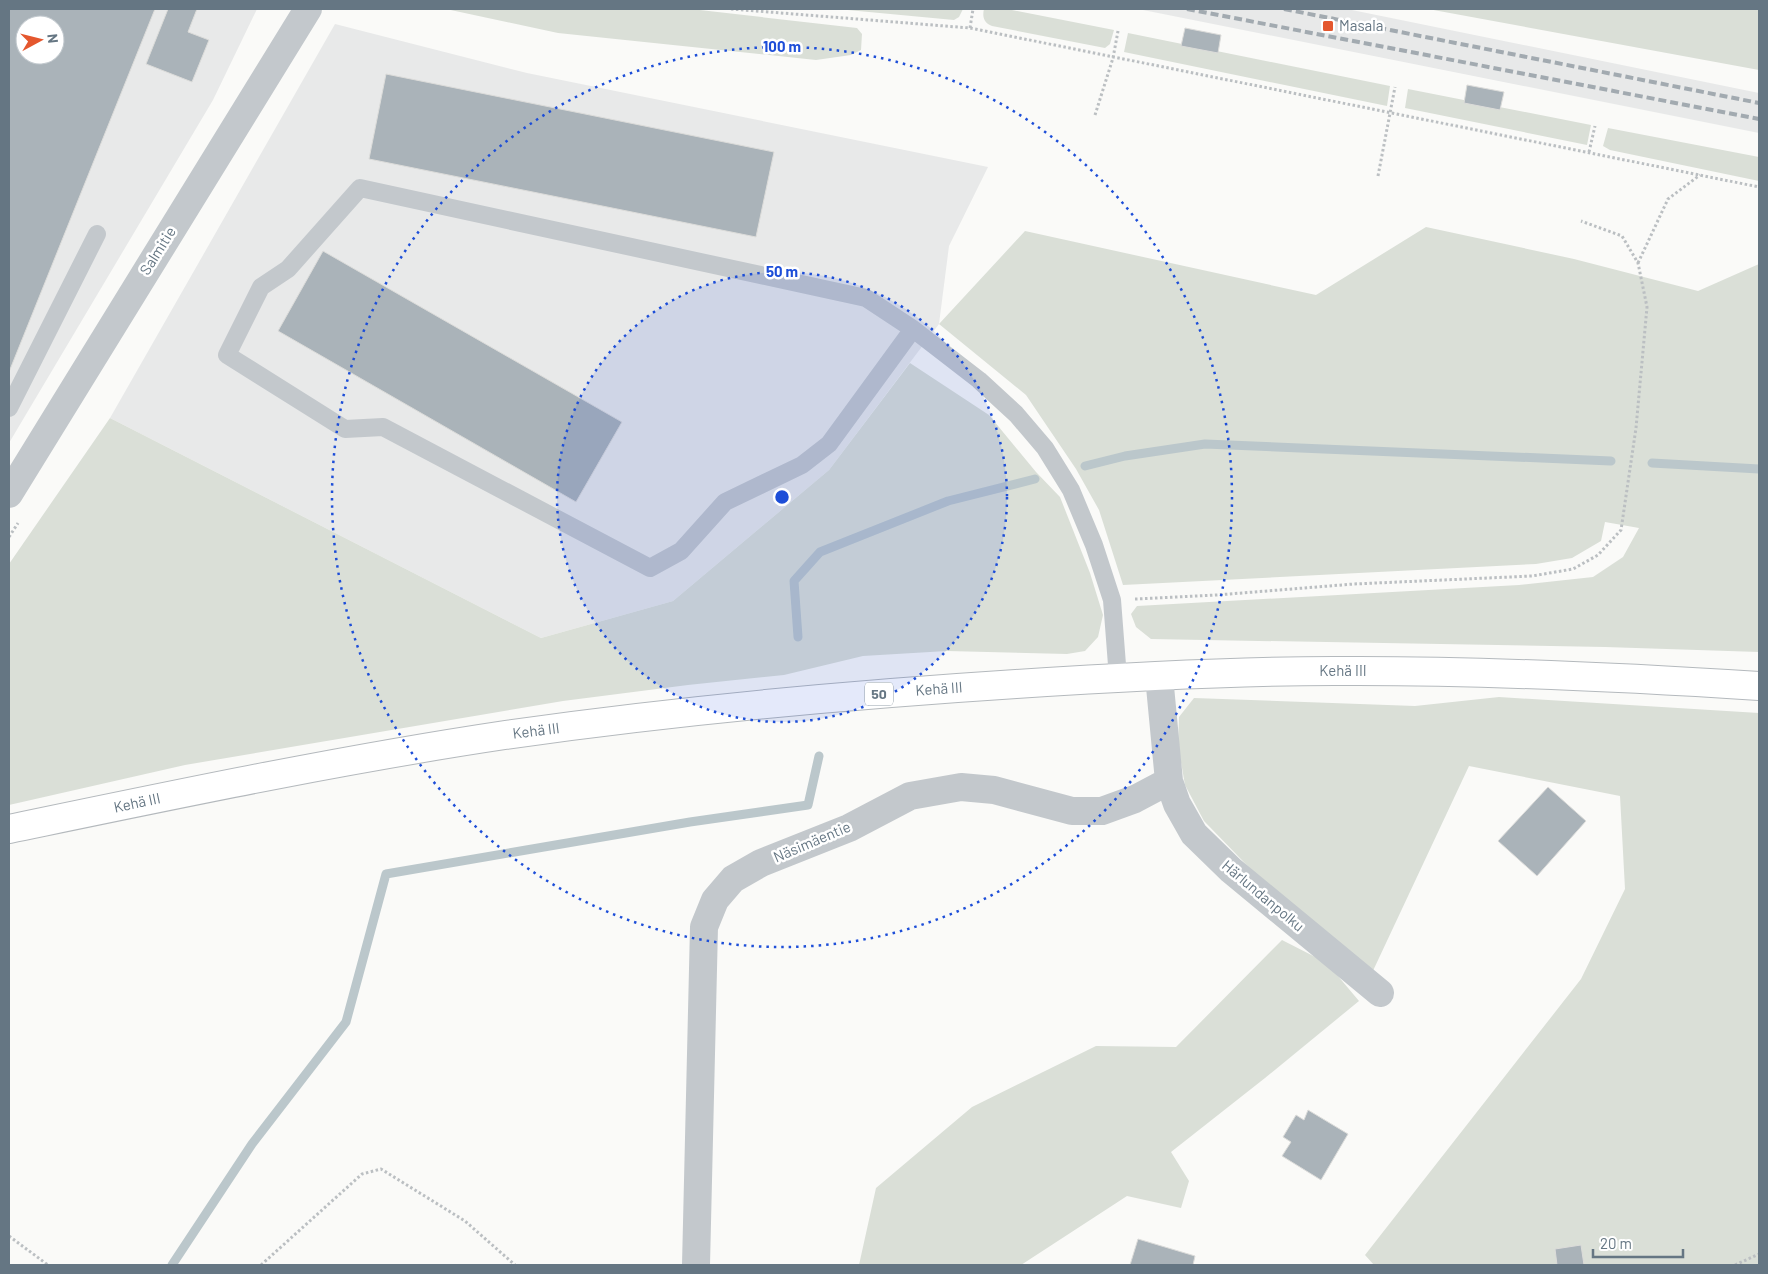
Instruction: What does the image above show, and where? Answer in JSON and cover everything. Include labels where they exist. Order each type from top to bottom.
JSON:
[{"type":"highway","name":"Kehä III","points":[[9,829],[229,784],[503,736],[672,714],[907,691],[1159,676],[1343,671],[1586,675],[1759,686]]},
{"type":"street","name":"Salmitie","points":[[9,491],[308,9]]},
{"type":"street","points":[[1159,676],[1169,781]]},
{"type":"street","name":"Härlundanpolku","points":[[1169,781],[1177,804],[1194,834],[1230,870],[1380,993]]},
{"type":"street","name":"Näsimäentie","points":[[696,1265],[704,927],[715,900],[732,879],[761,863],[849,828],[910,796],[961,787],[994,790],[1072,811],[1102,811],[1135,799],[1169,781]]},
{"type":"lane","points":[[913,329],[829,444],[802,465],[725,502],[681,551],[650,568],[383,427],[345,429],[227,355],[261,287],[288,269],[360,188],[866,298],[913,329],[979,380],[1016,414],[1045,448],[1071,490],[1094,545],[1112,600],[1118,678]]},
{"type":"lane","points":[[9,408],[97,234]]},
{"type":"path","points":[[731,9],[970,28],[1759,187]]},
{"type":"path","points":[[970,28],[973,9]]},
{"type":"path","points":[[1095,115],[1113,58],[1118,31]]},
{"type":"path","points":[[1378,176],[1395,87]]},
{"type":"path","points":[[1589,152],[1595,126]]},
{"type":"path","points":[[1638,263],[1668,200],[1700,175]]},
{"type":"path","points":[[1112,600],[1217,595],[1354,584],[1532,576],[1573,568],[1598,555],[1621,530],[1636,428],[1647,308],[1638,263],[1622,236],[1582,221]]},
{"type":"path","points":[[261,1265],[362,1174],[381,1169],[465,1221],[515,1265]]},
{"type":"path","points":[[9,1236],[48,1265]]},
{"type":"path","points":[[1735,1265],[1759,1254]]},
{"type":"shaded area","points":[[9,9],[257,9],[213,100],[9,443]]},
{"type":"shaded area","points":[[446,9],[691,9],[857,28],[862,34],[861,50],[851,55],[816,60],[558,33]]},
{"type":"shaded area","points":[[837,9],[963,9],[959,17],[954,20]]},
{"type":"shaded area","points":[[984,9],[1007,9],[1114,30],[1110,44],[1105,48],[992,26],[984,19]]},
{"type":"shaded area","points":[[1138,9],[1347,9],[1759,93],[1759,133]]},
{"type":"shaded area","points":[[1428,9],[1759,9],[1759,70]]},
{"type":"shaded area","points":[[335,24],[527,73],[988,167],[949,246],[939,324],[829,470],[673,601],[541,638],[110,418]]},
{"type":"shaded area","points":[[1128,33],[1390,86],[1387,106],[1124,52]]},
{"type":"shaded area","points":[[1408,89],[1591,125],[1587,145],[1405,108]]},
{"type":"shaded area","points":[[1608,128],[1759,157],[1759,181],[1610,150],[1603,146]]},
{"type":"shaded area","points":[[1426,227],[1574,259],[1698,291],[1759,264],[1759,652],[1605,647],[1151,639],[1136,627],[1131,614],[1137,606],[1519,585],[1593,577],[1623,557],[1639,528],[1605,522],[1601,541],[1572,558],[1536,564],[1123,585],[1099,510],[1076,469],[1026,395],[939,324],[1025,231],[1316,295]]},
{"type":"shaded area","points":[[910,363],[989,415],[1036,472],[1060,497],[1090,573],[1103,615],[1098,637],[1085,651],[1067,654],[947,651],[863,656],[784,675],[563,701],[185,765],[9,805],[9,564],[110,418],[541,638],[673,601],[829,470]]},
{"type":"shaded area","points":[[1499,697],[1759,713],[1759,1265],[1374,1265],[1365,1255],[1581,979],[1625,889],[1620,796],[1469,766],[1371,975],[1269,888],[1204,821],[1185,785],[1178,745],[1179,717],[1194,698],[1415,706]]},
{"type":"shaded area","points":[[1282,940],[1327,963],[1359,1001],[1171,1152],[1189,1181],[1181,1208],[1127,1196],[1021,1265],[859,1265],[876,1188],[972,1107],[1096,1046],[1176,1047]]},
{"type":"building","points":[[9,9],[155,9],[9,372]]},
{"type":"building","points":[[168,9],[197,9],[188,32],[209,40],[192,82],[146,64]]},
{"type":"building","points":[[1185,28],[1221,35],[1218,53],[1181,46]]},
{"type":"building","points":[[386,74],[774,152],[756,237],[369,159]]},
{"type":"building","points":[[1467,85],[1504,92],[1500,110],[1464,103]]},
{"type":"building","points":[[323,251],[622,422],[576,502],[278,331]]},
{"type":"building","points":[[1548,787],[1586,821],[1537,876],[1498,841]]},
{"type":"building","points":[[1308,1110],[1348,1134],[1321,1180],[1282,1156],[1291,1142],[1283,1137],[1296,1115],[1304,1120]]},
{"type":"building","points":[[1138,1239],[1195,1256],[1193,1265],[1130,1265]]},
{"type":"building","points":[[1581,1245],[1584,1265],[1557,1265],[1555,1249]]},
{"type":"waterway","points":[[1085,466],[1125,456],[1205,444],[1611,461]]},
{"type":"waterway","points":[[1652,463],[1759,469]]},
{"type":"waterway","points":[[798,637],[794,581],[820,552],[948,501],[1035,479]]},
{"type":"waterway","points":[[172,1265],[252,1144],[346,1022],[386,874],[690,822],[808,805],[819,756]]},
{"type":"railway","points":[[1187,9],[1759,119]]},
{"type":"railway","points":[[1284,9],[1759,103]]},
{"type":"place","name":"Masala","points":[[1328,26]]}]
